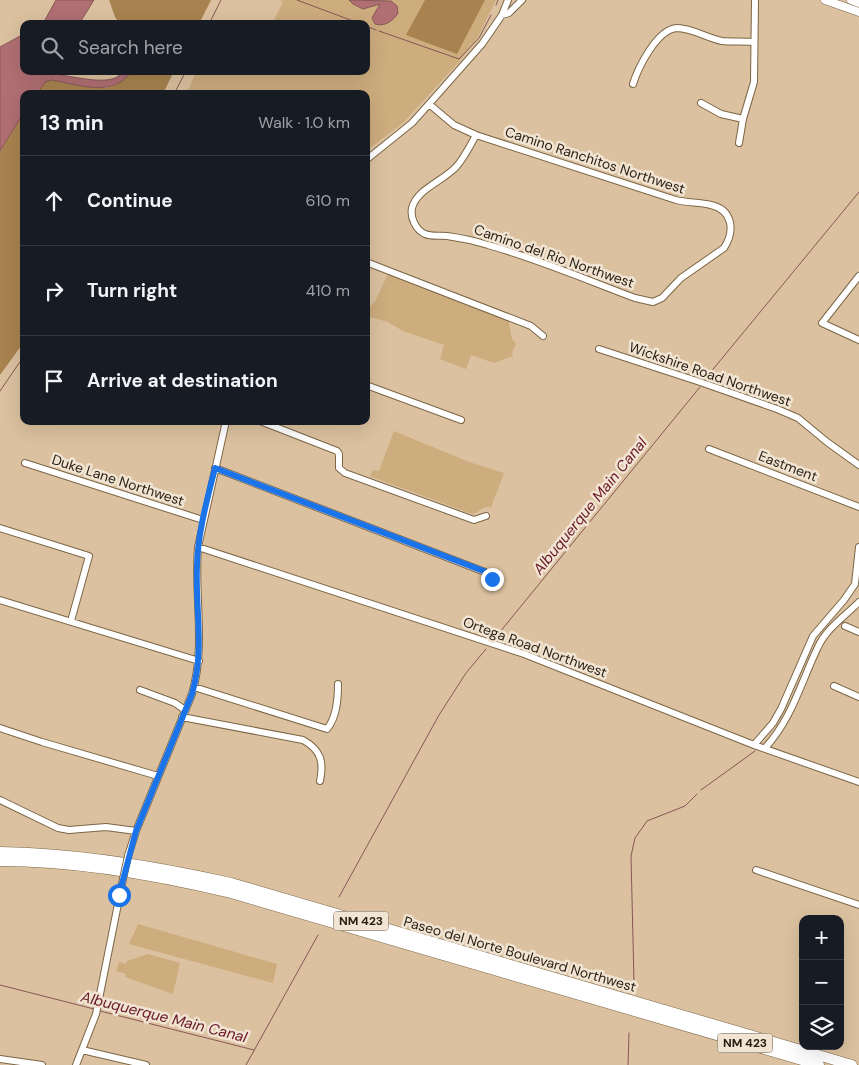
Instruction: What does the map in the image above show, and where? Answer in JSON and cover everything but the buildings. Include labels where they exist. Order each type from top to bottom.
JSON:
[{"type":"highway","name":"Paseo del Norte Boulevard Northwest","points":[[0,852],[35,853],[108,860],[231,883],[852,1065]]},
{"type":"highway","name":"Paseo del Norte Boulevard Northwest","points":[[0,861],[21,861],[105,869],[156,876],[222,891],[818,1065]]},
{"type":"main road","points":[[825,0],[859,12]]},
{"type":"main road","points":[[851,0],[859,3]]},
{"type":"street","points":[[370,157],[412,123],[482,44],[502,15],[508,0]]},
{"type":"street","points":[[502,15],[510,13],[522,0]]},
{"type":"street","points":[[739,143],[743,120],[754,82],[755,0]]},
{"type":"street","points":[[633,84],[637,71],[657,40],[665,32],[676,28],[723,41],[754,42]]},
{"type":"street","name":"Camino Ranchitos Northwest","points":[[429,104],[454,125],[476,135],[676,200],[710,205],[718,208],[725,214],[732,226],[724,248],[681,278],[662,298],[653,302]]},
{"type":"street","points":[[701,104],[721,114],[743,120]]},
{"type":"street","name":"Camino del Rio Northwest","points":[[476,135],[464,158],[416,200],[412,209],[412,218],[418,228],[424,233],[468,239],[502,249],[635,298],[653,302]]},
{"type":"street","points":[[370,264],[531,326],[542,336]]},
{"type":"street","points":[[859,276],[822,323],[859,340]]},
{"type":"street","name":"Wickshire Road Northwest","points":[[599,349],[700,382],[798,418],[827,442],[859,464]]},
{"type":"street","points":[[370,386],[461,420]]},
{"type":"street","points":[[76,1065],[97,1010],[128,856],[136,831],[194,687],[199,661],[200,640],[196,566],[198,547],[225,425]]},
{"type":"street","points":[[270,425],[337,451],[339,454],[339,468],[345,473],[474,520],[486,516]]},
{"type":"street","name":"Eastment","points":[[709,449],[859,507]]},
{"type":"street","name":"Duke Lane Northwest","points":[[25,463],[203,520]]},
{"type":"street","points":[[215,468],[486,572],[492,579]]},
{"type":"street","points":[[0,528],[89,556],[71,621]]},
{"type":"street","name":"Ortega Road Northwest","points":[[198,547],[524,654],[754,744],[859,782]]},
{"type":"street","points":[[754,744],[773,723],[813,636],[855,584],[859,547]]},
{"type":"street","points":[[0,600],[199,661]]},
{"type":"street","points":[[765,748],[776,736],[789,716],[822,639],[859,602]]},
{"type":"street","points":[[845,626],[859,632]]},
{"type":"street","points":[[194,687],[327,728],[335,713],[338,684]]},
{"type":"street","points":[[834,686],[859,697]]},
{"type":"street","points":[[140,690],[175,703],[185,710]]},
{"type":"street","points":[[182,717],[303,740],[313,745],[318,752],[322,770],[320,781]]},
{"type":"street","points":[[0,728],[158,776]]},
{"type":"street","points":[[0,800],[58,828],[69,830],[106,827],[136,831]]},
{"type":"street","points":[[756,870],[859,905]]},
{"type":"street","points":[[82,1050],[146,1065]]},
{"type":"street","points":[[0,1059],[42,1065]]},
{"type":"shaded area","points":[[56,0],[94,0],[82,20],[45,20]]},
{"type":"shaded area","points":[[109,0],[211,0],[201,20],[117,20]]},
{"type":"shaded area","points":[[279,0],[496,0],[478,37],[459,62],[403,123],[370,148],[370,90],[188,90],[195,75],[370,75],[370,20],[274,20],[283,2]]},
{"type":"shaded area","points":[[349,0],[391,1],[397,6],[398,13],[388,23],[382,25],[375,24],[372,18],[380,4],[363,9]]},
{"type":"shaded area","points":[[425,0],[485,0],[457,54],[406,35]]},
{"type":"shaded area","points":[[20,36],[20,75],[60,75],[82,79],[107,80],[119,75],[128,75],[124,80],[115,85],[105,87],[95,88],[52,80],[45,82],[40,90],[20,90],[20,118],[0,151],[0,47]]},
{"type":"shaded area","points":[[128,75],[172,75],[165,90],[40,90],[45,82],[52,80],[108,88]]},
{"type":"shaded area","points":[[20,118],[20,348],[0,375],[0,151]]},
{"type":"shaded area","points":[[389,272],[420,287],[422,285],[508,319],[512,339],[516,344],[512,352],[513,356],[494,363],[471,355],[466,369],[440,359],[444,345],[403,331],[388,322],[370,317],[370,307],[375,301]]},
{"type":"shaded area","points":[[394,431],[469,462],[504,473],[491,507],[485,507],[472,514],[370,476],[373,470],[379,471]]},
{"type":"shaded area","points":[[138,924],[277,964],[273,983],[129,944]]},
{"type":"shaded area","points":[[148,954],[180,963],[173,994],[125,977],[126,974],[116,971],[119,962],[126,964],[127,961]]},
{"type":"waterway","points":[[211,20],[221,0]]},
{"type":"waterway","points":[[297,0],[350,20]]},
{"type":"waterway","points":[[496,5],[498,0]]},
{"type":"waterway","points":[[379,31],[459,59],[479,38],[491,15]]},
{"type":"waterway","points":[[370,28],[376,30]]},
{"type":"waterway","points":[[176,90],[184,75]]},
{"type":"waterway","name":"Albuquerque Main Canal","points":[[705,379],[859,192]]},
{"type":"waterway","points":[[0,391],[20,362]]},
{"type":"waterway","name":"Albuquerque Main Canal","points":[[495,638],[700,387]]},
{"type":"waterway","name":"Albuquerque Main Canal","points":[[339,897],[439,715],[466,673],[486,649]]},
{"type":"waterway","points":[[701,790],[755,751]]},
{"type":"waterway","points":[[634,982],[631,856],[635,838],[647,821],[685,806],[697,794]]},
{"type":"waterway","name":"Albuquerque Main Canal","points":[[246,1065],[318,935]]},
{"type":"waterway","name":"Albuquerque Main Canal","points":[[0,985],[94,1009]]},
{"type":"waterway","name":"Albuquerque Main Canal","points":[[100,1011],[254,1050]]},
{"type":"waterway","points":[[628,1065],[629,1033]]},
{"type":"route","points":[[119,895],[136,831],[192,694],[197,677],[200,640],[196,566],[203,520],[215,468],[486,572],[492,579]]}]
